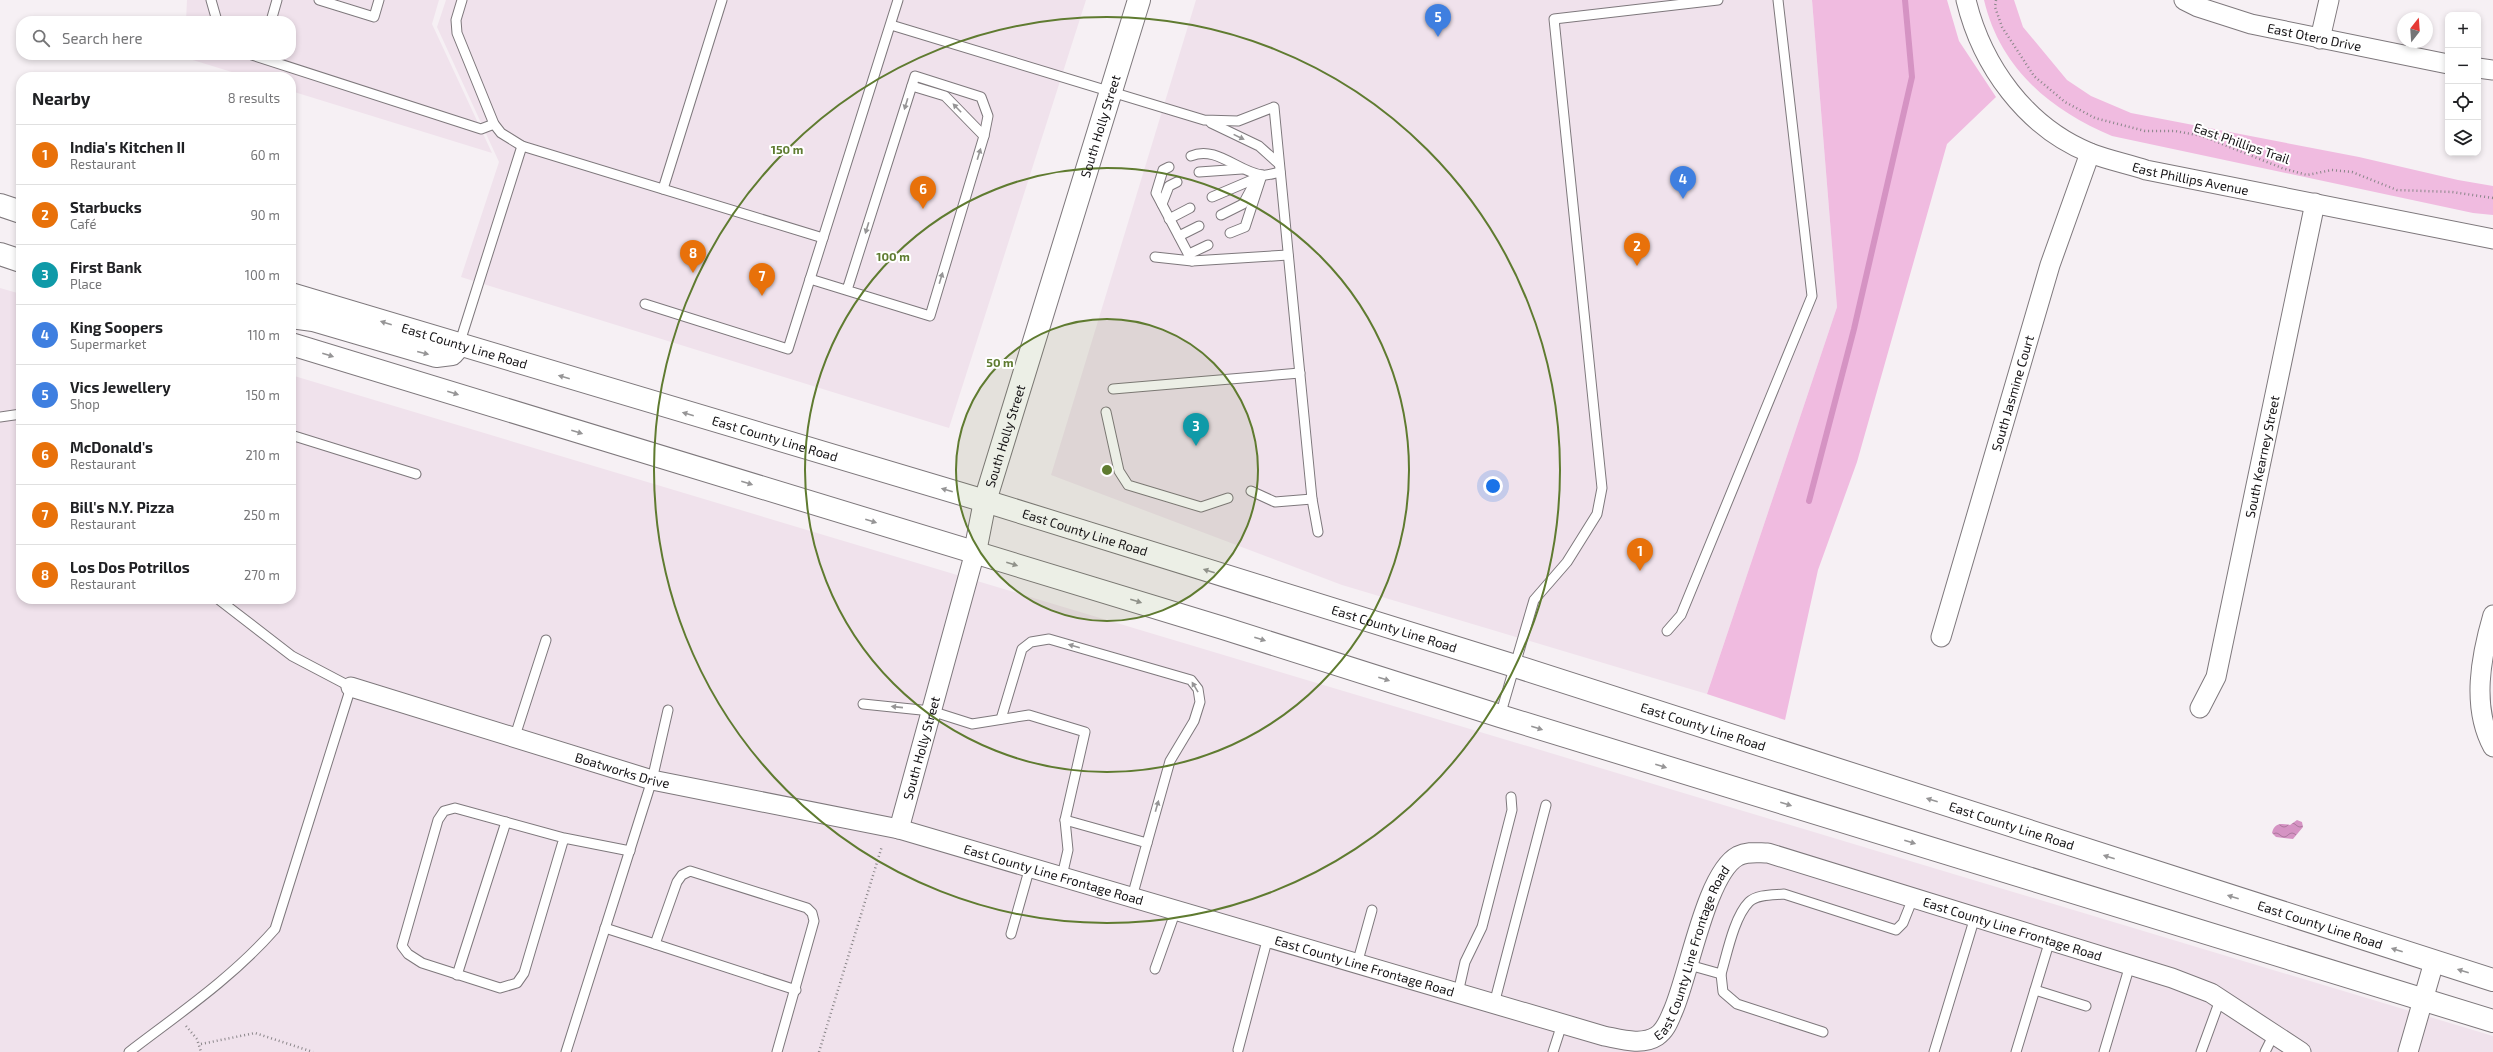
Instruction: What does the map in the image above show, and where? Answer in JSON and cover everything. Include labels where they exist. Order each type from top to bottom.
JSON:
[{"type":"main road","name":"South Holly Street","points":[[975,552],[985,501],[1139,0]]},
{"type":"main road","points":[[0,205],[16,210]]},
{"type":"main road","points":[[0,254],[16,259]]},
{"type":"main road","name":"East County Line Road","points":[[296,296],[459,346],[985,501],[1515,666],[2493,980]]},
{"type":"main road","points":[[296,318],[313,320],[436,356],[452,354],[459,346]]},
{"type":"main road","points":[[296,346],[975,552],[1500,716],[2493,1021]]},
{"type":"street","name":"East Phillips Avenue","points":[[1966,0],[1972,23],[1988,61],[2006,87],[2030,113],[2066,140],[2090,153],[2146,170],[2315,203],[2400,222],[2493,239]]},
{"type":"street","name":"East Otero Drive","points":[[2184,0],[2225,17],[2320,39],[2445,63]]},
{"type":"street","points":[[2320,39],[2329,0]]},
{"type":"street","points":[[2481,68],[2493,70]]},
{"type":"street","name":"South Jasmine Court","points":[[1941,637],[2050,266],[2090,153]]},
{"type":"street","name":"South Kearney Street","points":[[2200,708],[2216,677],[2315,203]]},
{"type":"street","name":"South Holly Street","points":[[899,829],[975,552]]},
{"type":"street","points":[[2493,615],[2481,670],[2480,692],[2484,720],[2493,747]]},
{"type":"street","name":"Boatworks Drive","points":[[351,687],[514,739],[652,780],[899,829]]},
{"type":"street","name":"East County Line Frontage Road","points":[[899,829],[1562,1024],[1604,1036],[1635,1041],[1647,1041],[1657,1036],[1664,1029],[1678,1000],[1714,886],[1729,863],[1738,856],[1751,852],[1768,853],[2172,978],[2211,993],[2269,1044],[2301,1052]]},
{"type":"street","points":[[2408,1052],[2422,999],[2434,962]]},
{"type":"lane","points":[[211,0],[216,16]]},
{"type":"lane","points":[[272,16],[277,0]]},
{"type":"lane","points":[[323,1],[374,18],[379,0]]},
{"type":"lane","points":[[462,0],[456,20],[456,33],[494,124],[500,133],[522,146],[823,238]]},
{"type":"lane","points":[[662,189],[722,0]]},
{"type":"lane","points":[[645,304],[788,349],[898,0]]},
{"type":"lane","points":[[1500,716],[1534,600],[1567,562],[1596,514],[1602,488],[1554,18],[1718,0]]},
{"type":"lane","points":[[1666,631],[1681,615],[1812,296],[1778,0]]},
{"type":"lane","points":[[890,25],[1204,120],[1259,146],[1279,168]]},
{"type":"lane","points":[[269,60],[481,129],[494,124]]},
{"type":"lane","points":[[810,279],[930,316],[984,136],[988,116],[981,97],[915,76],[847,290]]},
{"type":"lane","points":[[912,86],[945,96],[984,136]]},
{"type":"lane","points":[[1204,120],[1238,122],[1274,107],[1312,498],[1318,532]]},
{"type":"lane","points":[[459,346],[522,146]]},
{"type":"lane","points":[[1192,156],[1198,154],[1210,154],[1245,168],[1260,176]]},
{"type":"lane","points":[[1169,167],[1164,170],[1156,193],[1190,258]]},
{"type":"lane","points":[[1199,172],[1245,168]]},
{"type":"lane","points":[[1212,197],[1279,168]]},
{"type":"lane","points":[[1221,215],[1242,204],[1260,176]]},
{"type":"lane","points":[[1230,233],[1245,227],[1260,176]]},
{"type":"lane","points":[[1162,204],[1169,186],[1177,182]]},
{"type":"lane","points":[[1169,219],[1190,208]]},
{"type":"lane","points":[[1179,236],[1199,226]]},
{"type":"lane","points":[[1190,258],[1208,244]]},
{"type":"lane","points":[[1155,257],[1190,258],[1288,254]]},
{"type":"lane","points":[[1113,389],[1300,372]]},
{"type":"lane","points":[[1106,412],[1119,471],[1128,485],[1201,507],[1228,498]]},
{"type":"lane","points":[[0,417],[16,415]]},
{"type":"lane","points":[[296,438],[416,474]]},
{"type":"lane","points":[[1251,491],[1275,502],[1312,498]]},
{"type":"lane","points":[[129,1052],[228,976],[254,954],[275,929],[351,687],[292,656],[224,604]]},
{"type":"lane","points":[[1001,719],[1022,650],[1031,642],[1049,639],[1191,680],[1198,689],[1200,702],[1194,721],[1170,761],[1132,897]]},
{"type":"lane","points":[[514,739],[546,640]]},
{"type":"lane","points":[[863,704],[931,711],[972,724],[1029,714],[1085,732],[1065,820],[1068,850],[1062,876]]},
{"type":"lane","points":[[566,1052],[652,780],[668,710]]},
{"type":"lane","points":[[1458,993],[1466,962],[1482,927],[1512,810],[1511,797]]},
{"type":"lane","points":[[1494,1004],[1546,805]]},
{"type":"lane","points":[[564,838],[524,973],[517,983],[500,988],[422,964],[408,954],[402,946],[438,820],[444,810],[456,808],[564,838],[630,851]]},
{"type":"lane","points":[[1065,820],[1147,844]]},
{"type":"lane","points":[[458,975],[506,822]]},
{"type":"lane","points":[[1011,934],[1030,867]]},
{"type":"lane","points":[[655,944],[677,882],[682,875],[690,871],[807,908],[812,914],[814,921],[796,990],[777,1052]]},
{"type":"lane","points":[[1823,1032],[1737,1004],[1723,992],[1721,974],[1739,918],[1749,902],[1765,896],[1784,894],[1896,930],[1903,923],[1913,898]]},
{"type":"lane","points":[[1155,969],[1176,910]]},
{"type":"lane","points":[[1357,964],[1372,910]]},
{"type":"lane","points":[[1934,1052],[1975,917]]},
{"type":"lane","points":[[605,928],[796,990]]},
{"type":"lane","points":[[1238,1050],[1268,938]]},
{"type":"lane","points":[[2016,1052],[2050,940]]},
{"type":"lane","points":[[1689,965],[1721,974]]},
{"type":"lane","points":[[2104,1052],[2130,965]]},
{"type":"lane","points":[[2035,990],[2086,1006]]},
{"type":"lane","points":[[2201,1052],[2220,1000]]},
{"type":"lane","points":[[1554,1052],[1562,1024]]},
{"type":"path","name":"East Phillips Trail","points":[[1996,0],[1995,7],[2002,26],[2034,76],[2066,102],[2095,118],[2145,131],[2175,131],[2202,136],[2282,168],[2307,175],[2332,170],[2352,172],[2397,190],[2452,192],[2493,198]]},
{"type":"path","points":[[819,1052],[881,848],[899,829]]},
{"type":"path","points":[[184,1024],[201,1044],[202,1052]]},
{"type":"path","points":[[201,1044],[255,1033],[314,1052]]},
{"type":"shaded area","points":[[187,0],[439,0],[432,24],[492,153],[296,93],[296,72],[232,72],[193,60],[296,60],[296,16],[186,16]]},
{"type":"shaded area","points":[[446,0],[1086,0],[949,428],[461,277],[499,162],[437,27]]},
{"type":"shaded area","points":[[1196,0],[1812,0],[1837,307],[1707,694],[1342,585],[1051,475]]},
{"type":"shaded area","points":[[1812,0],[1947,0],[1959,41],[1996,97],[1947,144],[1857,462],[1818,570],[1785,720],[1707,694],[1837,307]]},
{"type":"shaded area","points":[[1984,0],[2014,0],[2023,27],[2067,80],[2091,96],[2131,113],[2359,157],[2458,180],[2493,186],[2493,215],[2473,213],[2112,136],[2068,113],[2048,99],[2031,84],[2015,66],[2002,46],[1992,24]]},
{"type":"shaded area","points":[[0,288],[16,293],[16,604],[296,604],[296,377],[2493,1036],[2493,1052],[0,1052]]},
{"type":"water","points":[[2297,820],[2302,822],[2303,827],[2293,839],[2276,837],[2272,833],[2274,827],[2278,824],[2290,825]]},
{"type":"waterway","points":[[1809,501],[1854,329],[1912,77],[1905,0]]},
{"type":"place","name":"Vics Jewellery","points":[[1438,37]]},
{"type":"place","name":"King Soopers","points":[[1683,199]]},
{"type":"place","name":"McDonald's","points":[[923,209]]},
{"type":"place","name":"Starbucks","points":[[1637,266]]},
{"type":"place","name":"Los Dos Potrillos","points":[[693,273]]},
{"type":"place","name":"Bill's N.Y. Pizza","points":[[762,296]]},
{"type":"place","name":"First Bank","points":[[1196,446]]},
{"type":"place","name":"India's Kitchen II","points":[[1640,571]]}]
